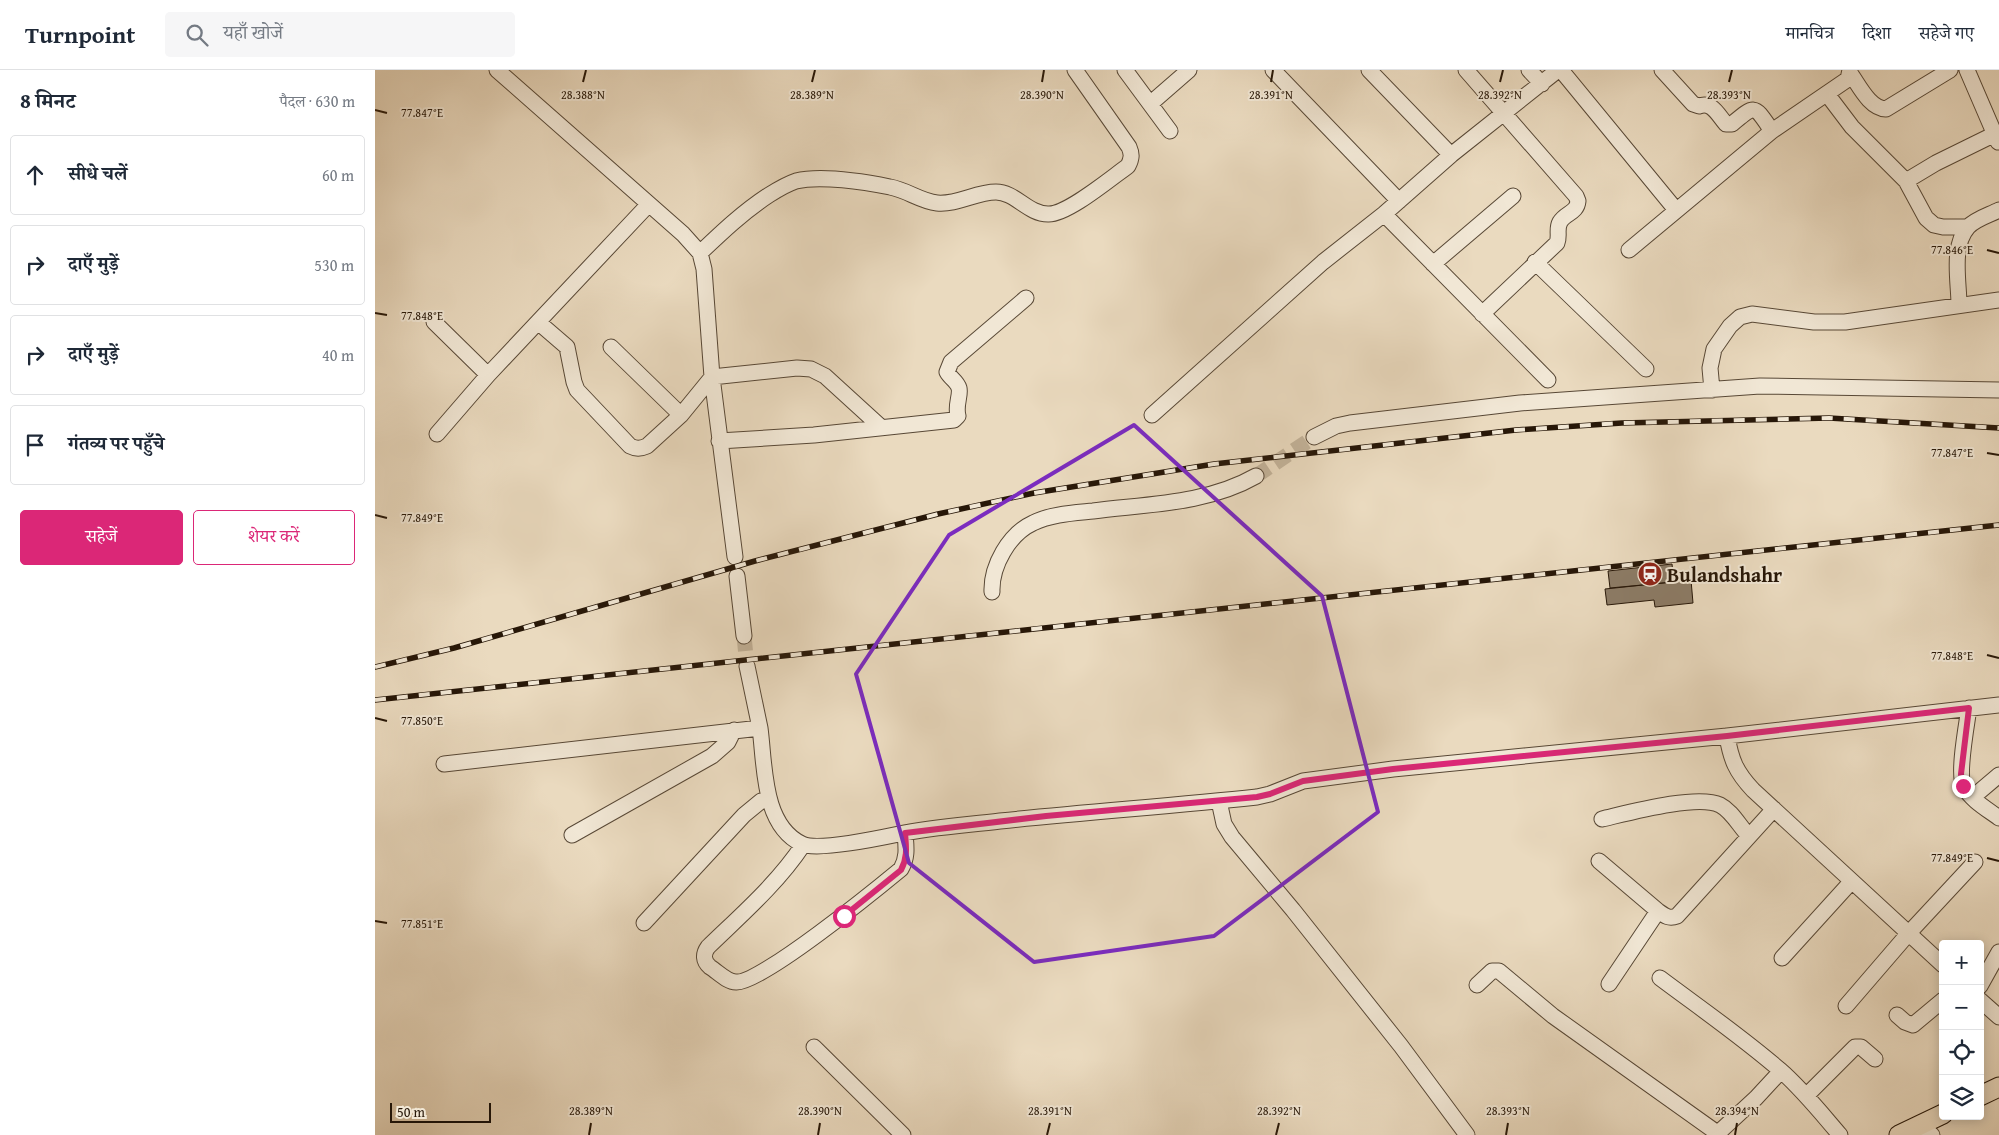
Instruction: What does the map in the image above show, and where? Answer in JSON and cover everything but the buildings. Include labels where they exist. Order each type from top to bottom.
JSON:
[{"type":"main road","points":[[1984,1094],[1999,1087]]},
{"type":"main road","points":[[1899,1135],[1926,1130],[1939,1118]]},
{"type":"street","points":[[497,70],[688,239],[700,254],[705,269],[712,377],[735,557]]},
{"type":"street","points":[[700,254],[730,223],[755,204],[795,181],[812,179],[891,187],[935,203],[947,203],[996,192],[1006,194],[1034,210],[1048,214],[1061,212],[1128,166],[1131,159],[1129,147],[1075,70]]},
{"type":"street","points":[[1125,70],[1170,131]]},
{"type":"street","points":[[1150,104],[1189,70]]},
{"type":"street","points":[[1273,70],[1399,201]]},
{"type":"street","points":[[1369,70],[1451,155]]},
{"type":"street","points":[[1466,70],[1579,201],[1575,210],[1560,222],[1557,243],[1482,314]]},
{"type":"street","points":[[1529,70],[1541,84]]},
{"type":"street","points":[[1152,415],[1323,262],[1384,214],[1451,155],[1560,70],[1676,210]]},
{"type":"street","points":[[1662,70],[1693,104],[1711,106],[1726,124],[1732,124],[1749,110],[1753,109],[1759,112],[1772,131]]},
{"type":"street","points":[[1850,71],[1873,105],[1879,109],[1885,109],[1950,70]]},
{"type":"street","points":[[1906,181],[1936,163],[1997,139],[1967,70]]},
{"type":"street","points":[[1629,250],[1772,131],[1848,78],[1850,71]]},
{"type":"street","points":[[1827,94],[1852,127],[1906,181],[1926,218],[1934,225],[1943,227],[1968,227]]},
{"type":"street","points":[[1433,264],[1513,196]]},
{"type":"street","points":[[437,434],[488,375],[649,204]]},
{"type":"street","points":[[1959,304],[1958,259],[1961,240],[1968,227],[1979,219],[1999,210]]},
{"type":"street","points":[[1384,214],[1548,380]]},
{"type":"street","points":[[1535,262],[1646,369]]},
{"type":"street","points":[[719,441],[814,435],[954,420],[957,418],[956,404],[959,391],[956,382],[947,372],[947,366],[1026,298]]},
{"type":"street","points":[[1712,390],[1710,368],[1714,349],[1729,326],[1740,317],[1752,314],[1814,322],[1845,322],[1959,304],[1999,300]]},
{"type":"street","points":[[434,322],[488,375]]},
{"type":"street","points":[[538,322],[567,347],[577,390],[630,446],[641,449],[647,446],[681,415],[712,377],[797,368],[811,369],[825,376],[883,428]]},
{"type":"street","points":[[611,348],[681,415]]},
{"type":"street","points":[[1315,437],[1336,426],[1369,420],[1520,403],[1769,386],[1999,390]]},
{"type":"street","points":[[992,592],[994,569],[1002,555],[1019,533],[1031,524],[1065,514],[1195,498],[1240,485],[1256,476]]},
{"type":"street","points":[[737,576],[744,636]]},
{"type":"street","points":[[747,666],[748,729],[777,822],[789,836],[803,845],[824,846],[905,833],[1046,816],[1219,801],[1270,794],[1303,781],[1384,770],[1727,736],[1999,705]]},
{"type":"street","points":[[1969,708],[1961,774],[1963,786],[1973,798],[1999,818]]},
{"type":"street","points":[[444,764],[748,729]]},
{"type":"street","points":[[572,835],[711,756],[748,729]]},
{"type":"street","points":[[1727,736],[1730,756],[1739,775],[1753,790],[1939,961]]},
{"type":"street","points":[[1973,798],[1999,775]]},
{"type":"street","points":[[645,923],[744,814],[761,801],[769,799]]},
{"type":"street","points":[[1219,801],[1224,824],[1231,837],[1293,910],[1401,1046],[1467,1135]]},
{"type":"street","points":[[1602,819],[1668,805],[1709,803],[1720,805],[1728,811],[1749,836]]},
{"type":"street","points":[[1599,861],[1658,911],[1672,918],[1677,916],[1774,809]]},
{"type":"street","points":[[803,845],[789,866],[777,879],[704,952],[707,964],[728,979],[736,982],[743,981],[775,963],[844,916],[901,870],[906,857],[905,833]]},
{"type":"street","points":[[1846,1006],[1908,934],[1975,862]]},
{"type":"street","points":[[1782,958],[1851,882]]},
{"type":"street","points":[[1609,984],[1658,911]]},
{"type":"street","points":[[1981,985],[1999,952]]},
{"type":"street","points":[[1477,985],[1492,971],[1499,970],[1553,1016],[1718,1134],[1781,1071]]},
{"type":"street","points":[[1660,978],[1699,1006],[1781,1071],[1840,1135]]},
{"type":"street","points":[[1897,1015],[1905,1022],[1913,1025],[1939,1003]]},
{"type":"street","points":[[1984,1004],[1999,1017]]},
{"type":"street","points":[[814,1047],[903,1135]]},
{"type":"street","points":[[1806,1096],[1855,1047],[1861,1047],[1875,1059]]},
{"type":"highlighted area","points":[[1134,425],[1322,596],[1378,812],[1214,936],[1034,962],[909,863],[856,674],[949,535]]},
{"type":"tunnel","points":[[1256,476],[1314,437]]},
{"type":"tunnel","points":[[744,636],[747,666]]},
{"type":"railway","points":[[375,667],[454,648],[755,561],[938,514],[1034,493],[1214,464],[1516,430],[1622,423],[1829,418],[1999,428]]},
{"type":"railway","points":[[375,700],[1999,525]]},
{"type":"place","name":"Bulandshahr","points":[[1650,574]]},
{"type":"route","points":[[844,916],[901,870],[907,851],[905,833],[1046,816],[1257,797],[1303,781],[1393,769],[1727,736],[1969,708],[1961,774],[1963,786]]}]
